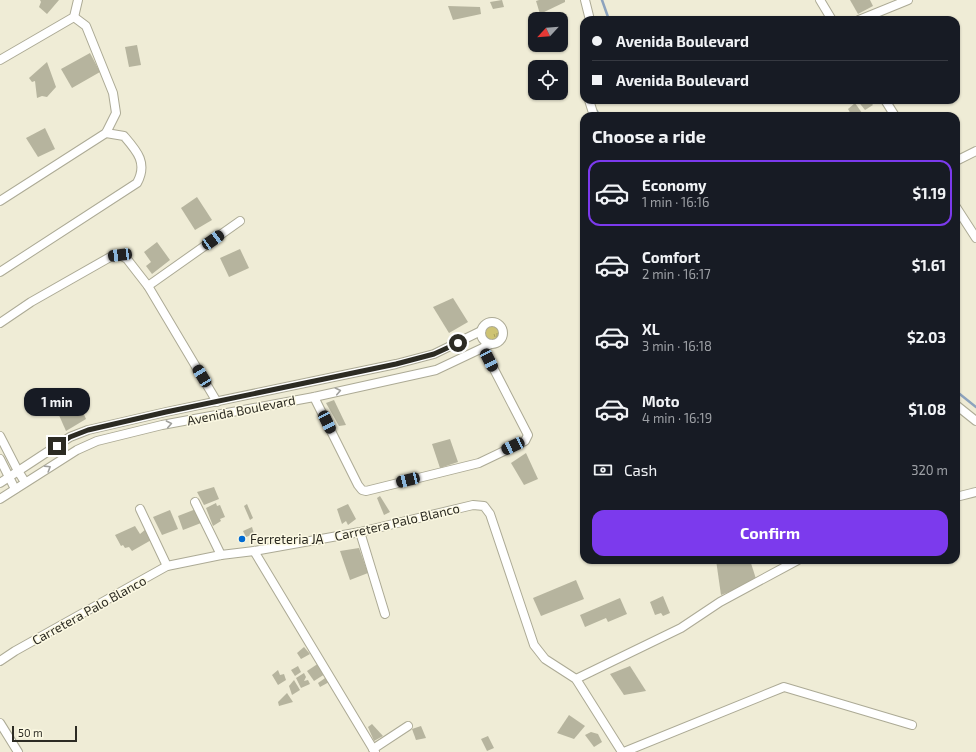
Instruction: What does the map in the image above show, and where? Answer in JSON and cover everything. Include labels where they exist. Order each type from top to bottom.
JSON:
[{"type":"street","points":[[0,60],[74,17],[78,0]]},
{"type":"street","points":[[585,0],[589,16]]},
{"type":"street","points":[[820,0],[830,16]]},
{"type":"street","points":[[869,16],[908,0]]},
{"type":"street","points":[[0,202],[106,133],[116,113],[113,93],[86,26],[74,17]]},
{"type":"street","points":[[0,272],[137,183],[141,175],[141,161],[136,149],[124,136],[106,133]]},
{"type":"street","points":[[960,159],[976,151]]},
{"type":"street","points":[[960,213],[976,237]]},
{"type":"street","points":[[148,286],[240,221]]},
{"type":"street","points":[[0,323],[31,302],[112,256],[120,255],[127,259],[148,286],[217,402]]},
{"type":"street","points":[[490,322],[497,323],[503,332],[498,342],[491,344],[484,341],[481,332],[484,325],[490,322]]},
{"type":"street","name":"Avenida Boulevard","points":[[0,483],[70,437],[88,430],[396,364],[434,354],[481,332]]},
{"type":"street","name":"Avenida Boulevard","points":[[0,499],[77,450],[97,441],[162,425],[314,397],[436,370],[491,344]]},
{"type":"street","points":[[314,397],[358,486],[362,490],[366,491],[479,462],[525,441],[528,434],[483,348]]},
{"type":"street","points":[[960,408],[976,421]]},
{"type":"street","points":[[0,436],[25,482]]},
{"type":"street","points":[[0,459],[15,489]]},
{"type":"street","points":[[960,496],[976,492]]},
{"type":"street","points":[[195,502],[221,555]]},
{"type":"street","name":"Carretera Palo Blanco","points":[[0,661],[15,651],[168,566],[221,555],[254,551],[360,532],[473,505],[484,506],[490,514],[534,645],[545,659],[576,679],[623,752]]},
{"type":"street","points":[[140,509],[168,566]]},
{"type":"street","points":[[360,532],[385,614]]},
{"type":"street","points":[[254,551],[374,751],[408,726]]},
{"type":"street","points":[[576,679],[680,628],[720,602],[791,564]]},
{"type":"street","points":[[623,752],[784,687],[912,725]]},
{"type":"street","points":[[0,723],[18,752]]},
{"type":"green space","points":[[492,324],[498,327],[501,333],[498,339],[492,342],[486,339],[483,333],[486,327]]},
{"type":"building","points":[[40,0],[59,0],[47,14],[39,7],[41,2]]},
{"type":"building","points":[[502,0],[504,7],[493,9],[490,2]]},
{"type":"building","points":[[565,0],[565,2],[544,12],[539,12],[536,1]]},
{"type":"building","points":[[850,0],[870,0],[873,6],[858,14]]},
{"type":"building","points":[[448,6],[480,7],[481,14],[453,20]]},
{"type":"building","points":[[137,45],[141,65],[129,67],[125,47]]},
{"type":"building","points":[[90,53],[100,72],[72,88],[61,69]]},
{"type":"building","points":[[47,62],[56,87],[47,97],[42,96],[37,98],[35,81],[32,82],[29,78]]},
{"type":"building","points":[[856,104],[861,112],[850,112],[848,109]]},
{"type":"building","points":[[860,104],[873,105],[865,110]]},
{"type":"building","points":[[45,128],[55,149],[38,157],[26,138]]},
{"type":"building","points":[[197,197],[212,220],[195,230],[181,208]]},
{"type":"building","points":[[157,242],[170,260],[152,274],[146,266],[151,262],[144,252]]},
{"type":"building","points":[[240,249],[249,268],[229,277],[220,258]]},
{"type":"building","points":[[453,298],[468,322],[449,333],[433,307]]},
{"type":"building","points":[[334,400],[346,425],[339,426],[326,403]]},
{"type":"building","points":[[78,401],[86,419],[66,431],[58,413]]},
{"type":"building","points":[[450,439],[458,462],[440,468],[432,444]]},
{"type":"building","points":[[526,453],[538,479],[524,485],[511,463]]},
{"type":"building","points":[[214,487],[219,499],[204,505],[197,492]]},
{"type":"building","points":[[380,496],[390,512],[384,515],[377,498]]},
{"type":"building","points":[[216,503],[217,506],[220,505],[225,517],[220,519],[221,521],[213,526],[206,508]]},
{"type":"building","points":[[247,504],[253,518],[250,520],[244,506]]},
{"type":"building","points":[[348,504],[356,519],[348,525],[346,521],[342,524],[337,509]]},
{"type":"building","points":[[196,509],[201,523],[183,530],[178,516]]},
{"type":"building","points":[[170,510],[178,529],[162,535],[153,517]]},
{"type":"building","points":[[135,526],[140,534],[146,529],[153,539],[132,551],[129,547],[125,548],[123,545],[121,546],[115,535]]},
{"type":"building","points":[[252,527],[254,534],[246,537],[243,531]]},
{"type":"building","points":[[359,548],[368,573],[350,580],[340,551]]},
{"type":"building","points":[[717,564],[751,564],[756,579],[742,587],[721,595]]},
{"type":"building","points":[[576,580],[584,599],[541,616],[533,598]]},
{"type":"building","points":[[663,596],[670,613],[663,616],[661,613],[655,615],[650,602]]},
{"type":"building","points":[[620,598],[627,614],[608,622],[606,618],[585,627],[580,615]]},
{"type":"building","points":[[304,647],[310,654],[301,659],[297,653]]},
{"type":"building","points":[[319,663],[325,674],[314,681],[307,671]]},
{"type":"building","points":[[298,666],[301,672],[295,676],[291,670]]},
{"type":"building","points":[[630,666],[646,691],[624,695],[610,674]]},
{"type":"building","points":[[278,670],[280,675],[284,674],[286,680],[278,685],[272,675]]},
{"type":"building","points":[[304,673],[306,677],[304,681],[308,680],[310,684],[301,688],[296,678]]},
{"type":"building","points":[[328,676],[331,681],[320,687],[318,683]]},
{"type":"building","points":[[294,680],[300,690],[292,695],[289,686]]},
{"type":"building","points":[[287,693],[293,702],[279,706],[278,702]]},
{"type":"building","points":[[569,715],[585,726],[574,739],[557,733]]},
{"type":"building","points":[[372,724],[383,736],[374,741],[368,727]]},
{"type":"building","points":[[421,726],[426,738],[416,740],[412,729]]},
{"type":"building","points":[[591,732],[598,734],[602,742],[594,747],[585,735]]},
{"type":"building","points":[[488,736],[494,748],[487,751],[481,739]]},
{"type":"waterway","points":[[602,0],[608,16]]},
{"type":"waterway","points":[[960,394],[976,407]]},
{"type":"place","name":"Ferreteria JA","points":[[242,539]]},
{"type":"route","points":[[57,446],[70,437],[88,430],[166,412],[396,364],[434,354],[458,343]]}]
